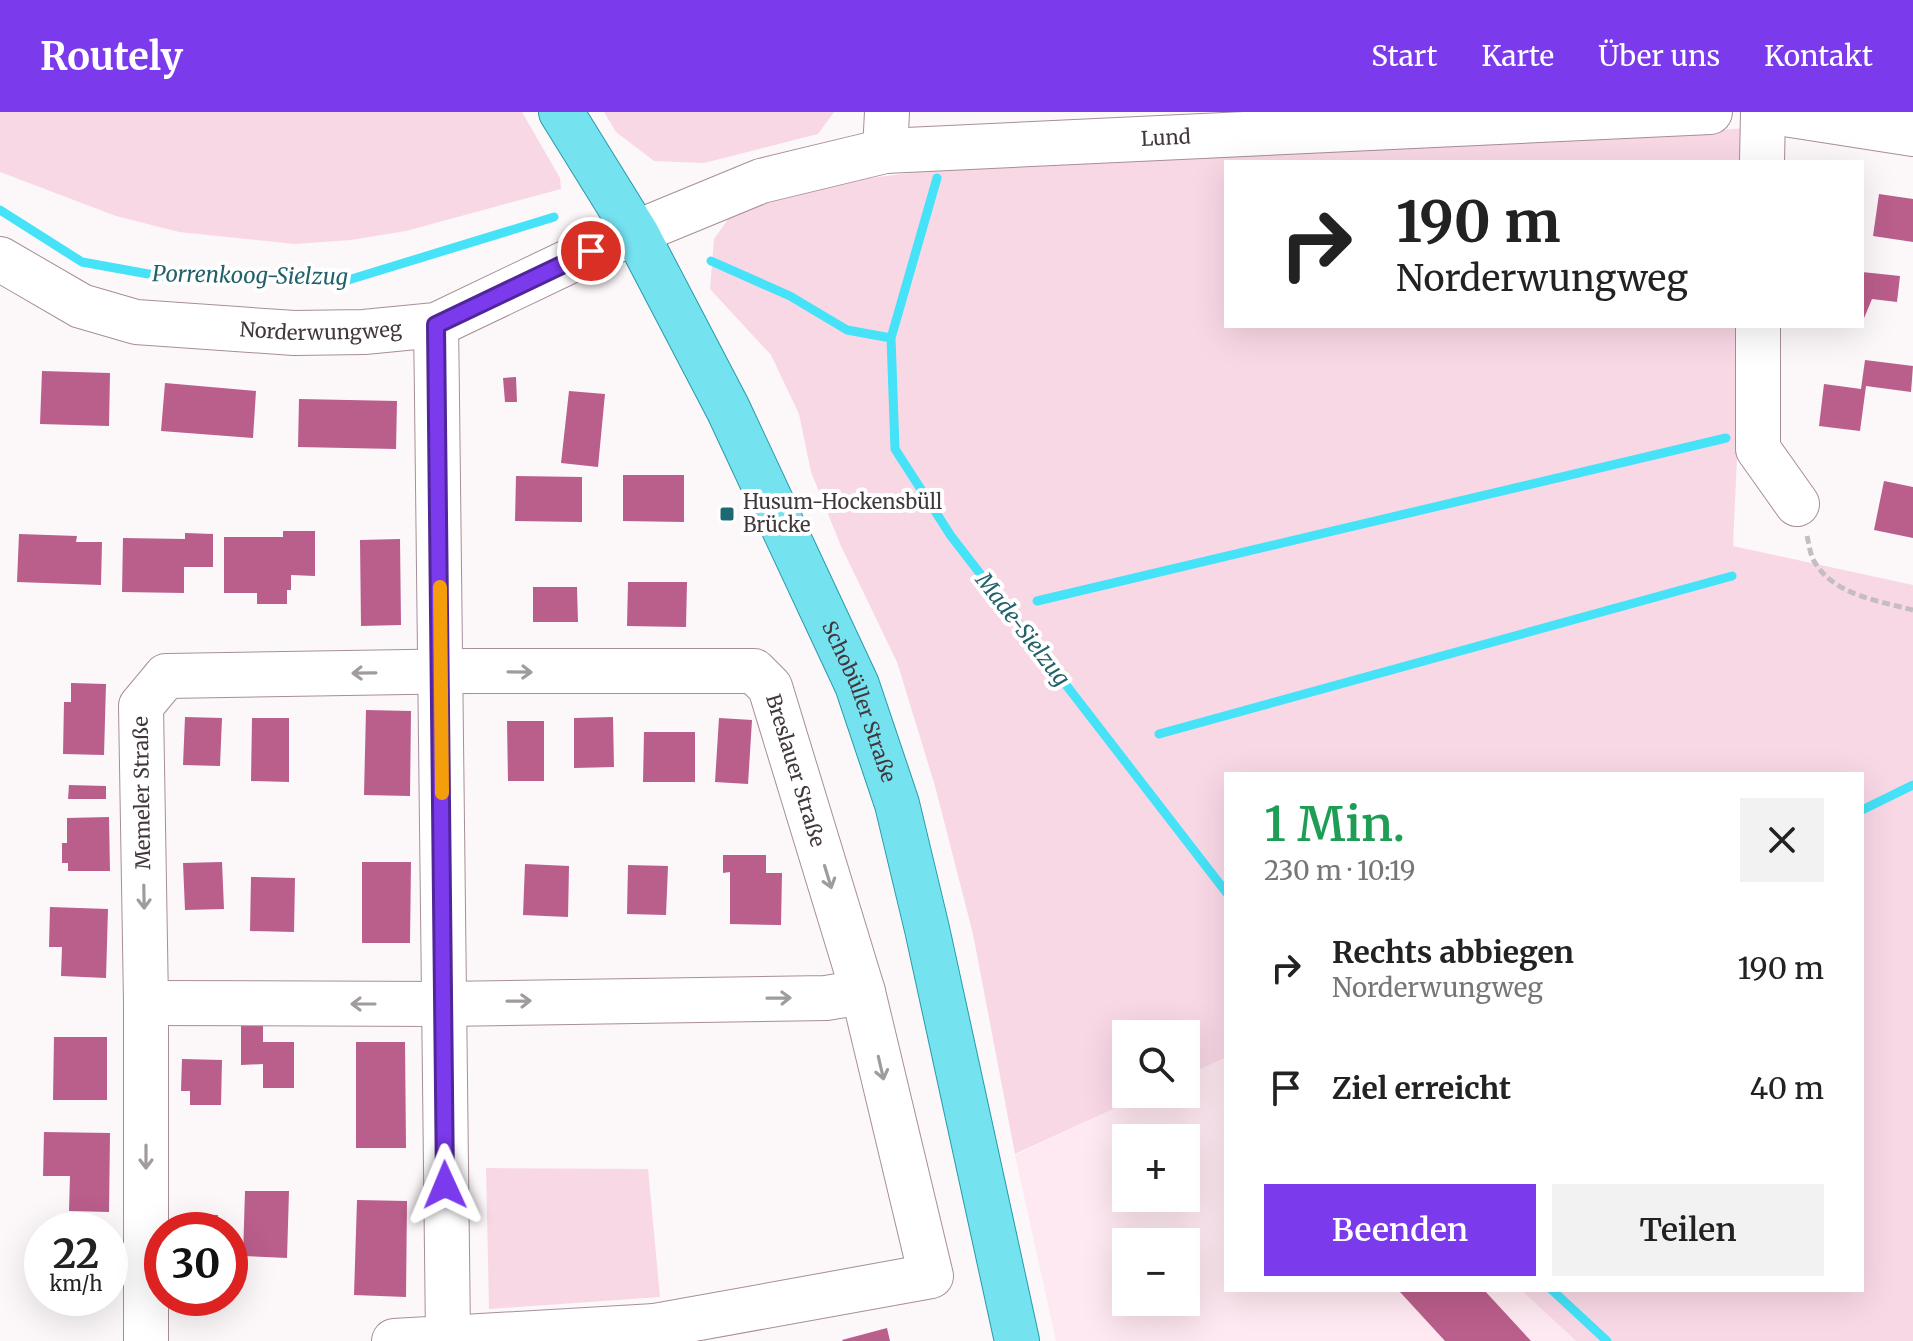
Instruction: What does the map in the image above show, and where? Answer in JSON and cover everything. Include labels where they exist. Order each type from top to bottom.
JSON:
[{"type":"main road","name":"Schobüller Straße","points":[[562,114],[636,233],[728,409],[857,685],[904,831],[1017,1341]]},
{"type":"street","name":"Lund","points":[[636,233],[886,132],[1710,112]]},
{"type":"street","points":[[1762,160],[1763,112]]},
{"type":"street","points":[[1771,112],[1899,125]]},
{"type":"street","name":"Norderwungweg","points":[[0,259],[81,306],[136,322],[294,333],[364,332],[436,325],[591,251],[636,233]]},
{"type":"street","points":[[394,1341],[448,1337],[441,1004],[442,672],[436,325]]},
{"type":"street","points":[[1758,328],[1758,449],[1797,504]]},
{"type":"street","name":"Breslauer Straße","points":[[442,672],[754,671],[770,687],[863,992],[931,1276],[656,1334],[448,1337]]},
{"type":"street","name":"Memeler Straße","points":[[146,1341],[146,1003],[141,706],[166,676],[442,672]]},
{"type":"street","points":[[146,1003],[441,1004],[826,998],[863,992]]},
{"type":"path","points":[[1797,504],[1814,561],[1836,585],[1868,598],[1913,610]]},
{"type":"shaded area","points":[[0,112],[522,112],[560,178],[561,189],[406,231],[351,240],[295,244],[179,232],[116,216],[0,172]]},
{"type":"shaded area","points":[[604,112],[834,112],[818,134],[704,163],[654,161],[616,132]]},
{"type":"shaded area","points":[[1752,128],[1750,160],[1224,160],[1224,328],[1743,328],[1733,546],[1913,585],[1913,1341],[1576,1341],[1523,1292],[1864,1292],[1864,772],[1224,772],[1224,1058],[1200,1069],[1200,1020],[1112,1020],[1112,1108],[1115,1108],[1015,1154],[973,934],[935,786],[897,662],[841,546],[811,472],[799,414],[771,355],[710,289],[714,239],[731,215],[788,188],[935,170]]},
{"type":"shaded area","points":[[1224,1058],[1224,1292],[1523,1292],[1576,1341],[1056,1341],[1015,1155],[1116,1108],[1200,1108],[1200,1069]]},
{"type":"shaded area","points":[[486,1168],[648,1169],[660,1297],[489,1309]]},
{"type":"building","points":[[1879,194],[1913,199],[1913,242],[1873,236]]},
{"type":"building","points":[[1864,272],[1900,276],[1897,302],[1872,299],[1864,318]]},
{"type":"building","points":[[1865,360],[1913,366],[1911,392],[1866,386],[1860,431],[1819,426],[1824,384],[1861,389]]},
{"type":"building","points":[[42,371],[110,373],[109,426],[40,424]]},
{"type":"building","points":[[516,377],[517,402],[505,402],[503,378]]},
{"type":"building","points":[[165,383],[256,391],[253,438],[161,431]]},
{"type":"building","points":[[569,391],[605,394],[598,467],[561,463]]},
{"type":"building","points":[[299,399],[397,401],[396,449],[298,447]]},
{"type":"building","points":[[623,475],[684,475],[684,522],[623,521]]},
{"type":"building","points":[[516,476],[582,477],[582,522],[515,521]]},
{"type":"building","points":[[1884,481],[1913,487],[1913,538],[1874,530]]},
{"type":"building","points":[[283,531],[315,531],[315,576],[291,575],[287,604],[257,604],[257,593],[224,593],[224,537],[283,537]]},
{"type":"building","points":[[185,533],[213,534],[213,567],[184,567],[184,593],[122,592],[123,538],[185,539]]},
{"type":"building","points":[[19,534],[77,536],[76,542],[102,542],[101,585],[17,582]]},
{"type":"building","points":[[400,539],[401,625],[361,626],[360,540]]},
{"type":"building","points":[[628,582],[687,582],[686,627],[627,626]]},
{"type":"building","points":[[533,587],[577,587],[578,622],[533,622]]},
{"type":"building","points":[[71,683],[106,684],[104,755],[63,754],[64,702],[71,702]]},
{"type":"building","points":[[366,710],[411,711],[410,796],[364,795]]},
{"type":"building","points":[[185,717],[222,718],[220,766],[183,765]]},
{"type":"building","points":[[613,717],[614,767],[574,768],[574,718]]},
{"type":"building","points":[[252,718],[289,718],[289,782],[251,781]]},
{"type":"building","points":[[719,718],[752,720],[748,784],[715,782]]},
{"type":"building","points":[[507,721],[544,721],[544,781],[508,781]]},
{"type":"building","points":[[644,732],[695,732],[695,782],[643,782]]},
{"type":"building","points":[[69,785],[106,786],[106,799],[68,799]]},
{"type":"building","points":[[109,817],[110,871],[68,871],[68,863],[62,863],[62,843],[67,843],[67,818]]},
{"type":"building","points":[[723,855],[766,855],[766,873],[782,873],[781,925],[730,924],[730,872],[723,873]]},
{"type":"building","points":[[222,862],[224,909],[185,910],[183,863]]},
{"type":"building","points":[[362,862],[411,862],[410,943],[362,943]]},
{"type":"building","points":[[525,864],[569,866],[568,917],[523,915]]},
{"type":"building","points":[[628,865],[668,866],[666,915],[627,914]]},
{"type":"building","points":[[251,877],[295,878],[294,932],[250,931]]},
{"type":"building","points":[[50,907],[108,909],[106,978],[61,976],[62,947],[49,947]]},
{"type":"building","points":[[241,1024],[263,1024],[263,1042],[294,1042],[294,1088],[263,1088],[263,1064],[241,1065]]},
{"type":"building","points":[[54,1037],[107,1037],[107,1100],[53,1100]]},
{"type":"building","points":[[356,1042],[405,1042],[406,1148],[356,1148]]},
{"type":"building","points":[[182,1059],[222,1060],[221,1105],[190,1105],[190,1091],[181,1091]]},
{"type":"building","points":[[44,1132],[110,1133],[109,1212],[69,1211],[70,1176],[43,1176]]},
{"type":"building","points":[[245,1191],[289,1191],[287,1258],[248,1256],[248,1212],[244,1212]]},
{"type":"building","points":[[357,1200],[407,1201],[406,1297],[354,1295]]},
{"type":"building","points":[[1400,1292],[1486,1292],[1531,1341],[1445,1341]]},
{"type":"building","points":[[887,1328],[890,1341],[842,1340]]},
{"type":"waterway","name":"Made-Sielzug","points":[[937,178],[891,338],[895,449],[951,536],[1224,889]]},
{"type":"waterway","name":"Porrenkoog-Sielzug","points":[[0,210],[82,262],[165,277],[224,273],[345,281],[554,217]]},
{"type":"waterway","name":"Porrenkoog-Sielzug","points":[[711,261],[790,296],[847,330],[891,338]]},
{"type":"waterway","points":[[1037,601],[1726,438]]},
{"type":"waterway","points":[[1159,734],[1732,576]]},
{"type":"waterway","points":[[1864,809],[1913,785]]},
{"type":"waterway","name":"Made-Sielzug","points":[[1554,1292],[1607,1341]]},
{"type":"slow traffic","points":[[440,587],[442,793]]},
{"type":"place","name":"Husum-Hockensbüll Brücke","points":[[727,514]]},
{"type":"route","points":[[445,1185],[436,325],[591,251]]}]
